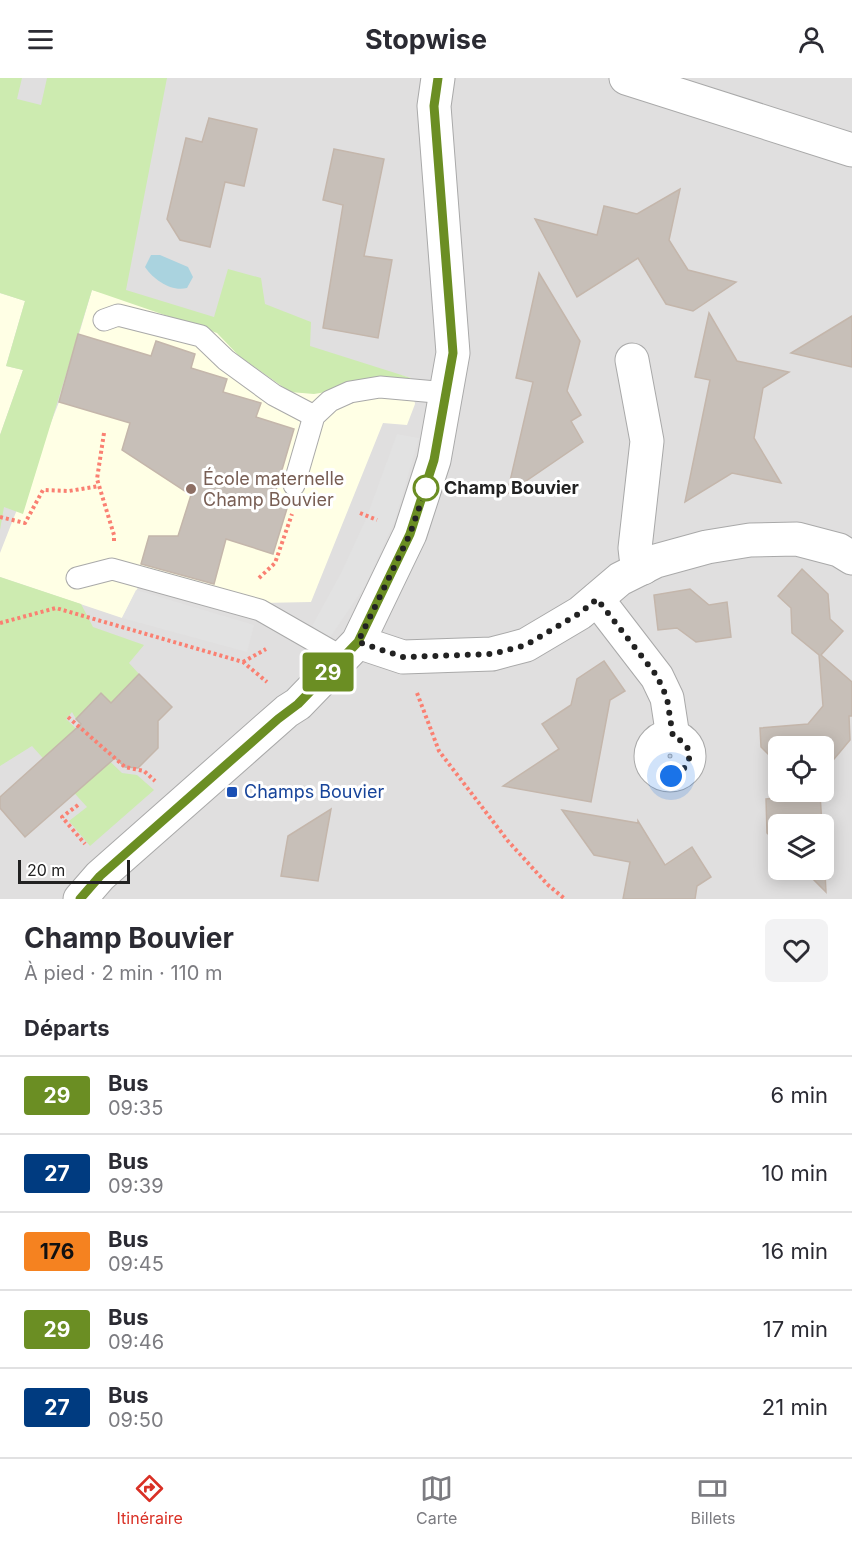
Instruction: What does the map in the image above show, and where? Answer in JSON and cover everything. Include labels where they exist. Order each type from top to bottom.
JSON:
[{"type":"street","points":[[80,899],[100,876],[287,711],[298,704],[350,649],[410,534],[434,460],[453,353],[434,106],[438,78]]},
{"type":"street","points":[[626,78],[852,150]]},
{"type":"street","points":[[632,360],[647,441],[635,548],[636,557],[642,568]]},
{"type":"street","points":[[350,649],[403,657],[492,654],[526,645],[580,613],[620,579],[656,561],[707,547],[750,540],[797,539],[839,550],[852,558]]},
{"type":"street","points":[[597,599],[657,676],[667,698],[673,737]]},
{"type":"lane","points":[[104,320],[118,315],[201,336],[226,360],[274,395],[314,416]]},
{"type":"lane","points":[[294,485],[314,416],[330,401],[350,392],[380,387],[447,393]]},
{"type":"lane","points":[[77,578],[112,568],[260,610],[350,649]]},
{"type":"path","points":[[104,433],[97,479],[114,536],[112,568]]},
{"type":"path","points":[[222,600],[258,579],[275,563],[297,500],[294,485]]},
{"type":"path","points":[[0,517],[25,523],[43,490],[69,491],[99,486]]},
{"type":"path","points":[[0,623],[56,608],[243,662],[275,689]]},
{"type":"path","points":[[414,687],[439,751],[508,841],[548,885],[565,899]]},
{"type":"path","points":[[68,717],[125,767],[144,771],[158,785]]},
{"type":"path","points":[[78,805],[62,817],[85,844]]},
{"type":"shaded area","points":[[0,78],[852,78],[852,899],[0,899]]},
{"type":"shaded area","name":"École maternelle Champ Bouvier","points":[[92,290],[411,378],[415,404],[407,425],[383,423],[311,602],[261,603],[148,568],[122,618],[0,577],[0,553],[59,402]]},
{"type":"shaded area","points":[[0,293],[25,301],[6,366],[23,370],[0,435]]},
{"type":"shaded area","points":[[397,434],[419,438],[395,520],[365,586],[329,639],[312,626],[342,571],[366,519]]},
{"type":"shaded area","points":[[136,590],[254,625],[247,652],[122,618]]},
{"type":"green space","points":[[0,78],[22,78],[17,99],[41,105],[47,78],[167,78],[126,290],[214,317],[228,269],[261,278],[265,304],[311,322],[310,346],[411,378],[376,380],[314,394],[290,392],[239,356],[217,333],[92,290],[23,514],[4,507],[0,530],[0,435],[23,370],[6,366],[25,301],[0,293]]},
{"type":"green space","points":[[0,577],[81,604],[93,627],[144,645],[129,663],[139,674],[111,703],[101,693],[76,719],[72,712],[66,719],[122,773],[137,775],[154,790],[90,846],[69,821],[87,807],[32,746],[0,766]]},
{"type":"water","points":[[151,255],[160,255],[188,267],[193,277],[187,288],[169,287],[153,276],[145,267]]},
{"type":"building","points":[[209,118],[257,129],[244,186],[225,182],[210,247],[180,240],[167,219],[186,138],[202,142]]},
{"type":"building","points":[[334,149],[384,159],[364,256],[392,260],[378,338],[323,328],[343,205],[323,200]]},
{"type":"building","points":[[680,189],[669,240],[688,270],[736,282],[693,311],[666,304],[638,258],[577,297],[535,219],[597,235],[604,206],[637,214]]},
{"type":"building","points":[[539,273],[580,341],[567,391],[581,415],[571,421],[583,442],[507,494],[533,382],[516,378]]},
{"type":"building","points":[[709,313],[737,361],[789,372],[763,388],[754,438],[781,483],[732,473],[685,502],[710,380],[695,377]]},
{"type":"building","points":[[852,316],[852,367],[791,353]]},
{"type":"building","points":[[78,334],[151,356],[156,341],[195,354],[191,368],[227,379],[223,392],[261,403],[256,417],[294,429],[274,497],[289,502],[273,554],[226,539],[214,584],[141,564],[149,536],[178,536],[191,495],[122,450],[130,423],[59,402]]},
{"type":"building","points":[[802,569],[828,594],[830,619],[843,631],[821,655],[852,682],[852,716],[849,716],[850,740],[834,759],[834,736],[768,736],[768,754],[761,747],[760,728],[808,724],[823,706],[819,655],[792,633],[791,608],[778,596]]},
{"type":"building","points":[[690,589],[709,605],[727,602],[731,637],[696,642],[677,628],[658,630],[654,595]]},
{"type":"building","points":[[604,661],[625,691],[610,700],[591,802],[503,786],[559,749],[542,724],[571,705],[577,679]]},
{"type":"building","points":[[139,674],[172,707],[158,721],[158,748],[138,768],[125,767],[115,758],[25,837],[0,808],[0,797],[81,724],[76,719],[101,693],[111,703]]},
{"type":"building","points":[[766,799],[768,802],[821,802],[821,814],[768,814],[768,834]]},
{"type":"building","points":[[331,809],[318,881],[281,876],[288,836]]},
{"type":"building","points":[[562,810],[638,823],[638,821],[665,865],[692,847],[711,877],[697,886],[695,899],[623,899],[630,862],[594,855]]},
{"type":"building","points":[[814,880],[825,880],[826,892]]},
{"type":"bus line","name":"29","points":[[80,899],[100,876],[287,711],[298,704],[358,642],[410,534],[434,460],[453,353],[434,106],[438,78]]},
{"type":"place","name":"Champ Bouvier","points":[[426,488]]},
{"type":"place","name":"École maternelle Champ Bouvier","points":[[191,489]]},
{"type":"place","name":"Champs Bouvier","points":[[232,792]]},
{"type":"route","points":[[426,488],[410,534],[358,642],[403,657],[492,654],[526,645],[580,613],[597,599],[657,676],[667,698],[673,737],[684,743],[689,754],[687,766],[683,771],[671,776]]}]
